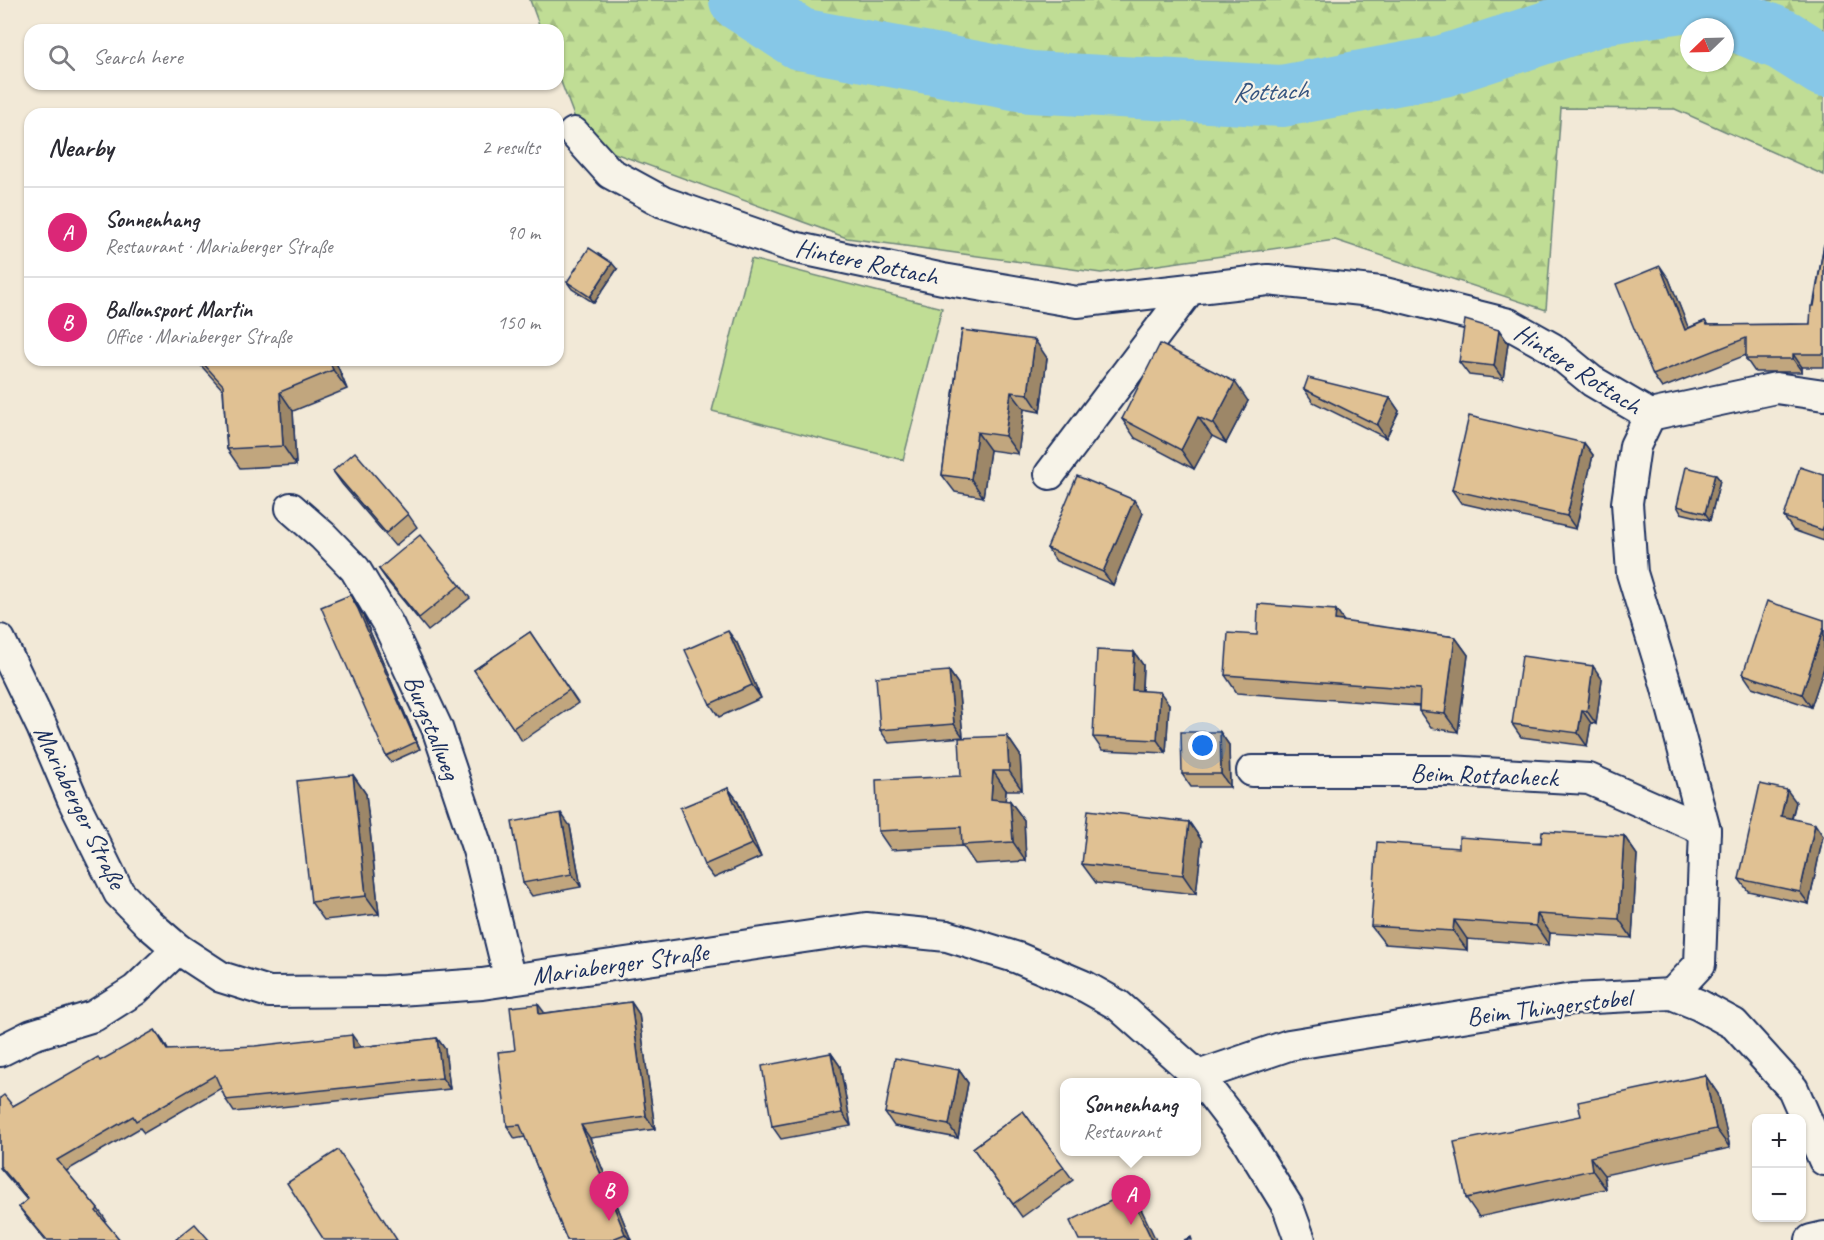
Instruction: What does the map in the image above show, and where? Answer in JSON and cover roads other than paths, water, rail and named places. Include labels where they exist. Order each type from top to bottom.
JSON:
[{"type":"street","name":"Hintere Rottach","points":[[574,133],[610,173],[663,202],[793,247],[943,279],[1077,302],[1268,280],[1381,292],[1509,324],[1552,348],[1592,381],[1650,415],[1776,388],[1824,395]]},
{"type":"street","points":[[1050,474],[1190,289]]},
{"type":"street","points":[[1650,415],[1635,446],[1627,504],[1632,573],[1665,681],[1705,830],[1700,964],[1672,994]]},
{"type":"street","name":"Burgstallweg","points":[[291,508],[355,569],[389,626],[437,728],[478,850],[510,980]]},
{"type":"street","name":"Mariaberger Straße","points":[[0,640],[42,727],[73,800],[119,893],[149,924],[178,949],[221,977],[269,992],[385,991],[482,984],[866,928],[947,936],[1018,958],[1086,987],[1118,1005],[1198,1076]]},
{"type":"street","name":"Beim Rottacheck","points":[[1252,771],[1449,771],[1588,779],[1705,830]]},
{"type":"street","points":[[0,1051],[32,1035],[94,1016],[135,990],[178,949]]},
{"type":"street","name":"Beim Thingerstobel","points":[[1198,1076],[1289,1045],[1573,999],[1672,994],[1699,1005],[1734,1024],[1793,1089],[1824,1160]]},
{"type":"street","name":"Mariaberger Straße","points":[[1201,1080],[1245,1137],[1288,1207],[1300,1240]]},
{"type":"street","points":[[1811,1240],[1824,1237]]},
{"type":"waterway","name":"Rottach","points":[[740,0],[800,39],[1030,82],[1282,96],[1443,66],[1606,13],[1688,1],[1783,40],[1824,66]]},
{"type":"place","name":"Ballonsport Martin","points":[[609,1221]]},
{"type":"place","name":"Sonnenhang","points":[[1131,1225]]}]
